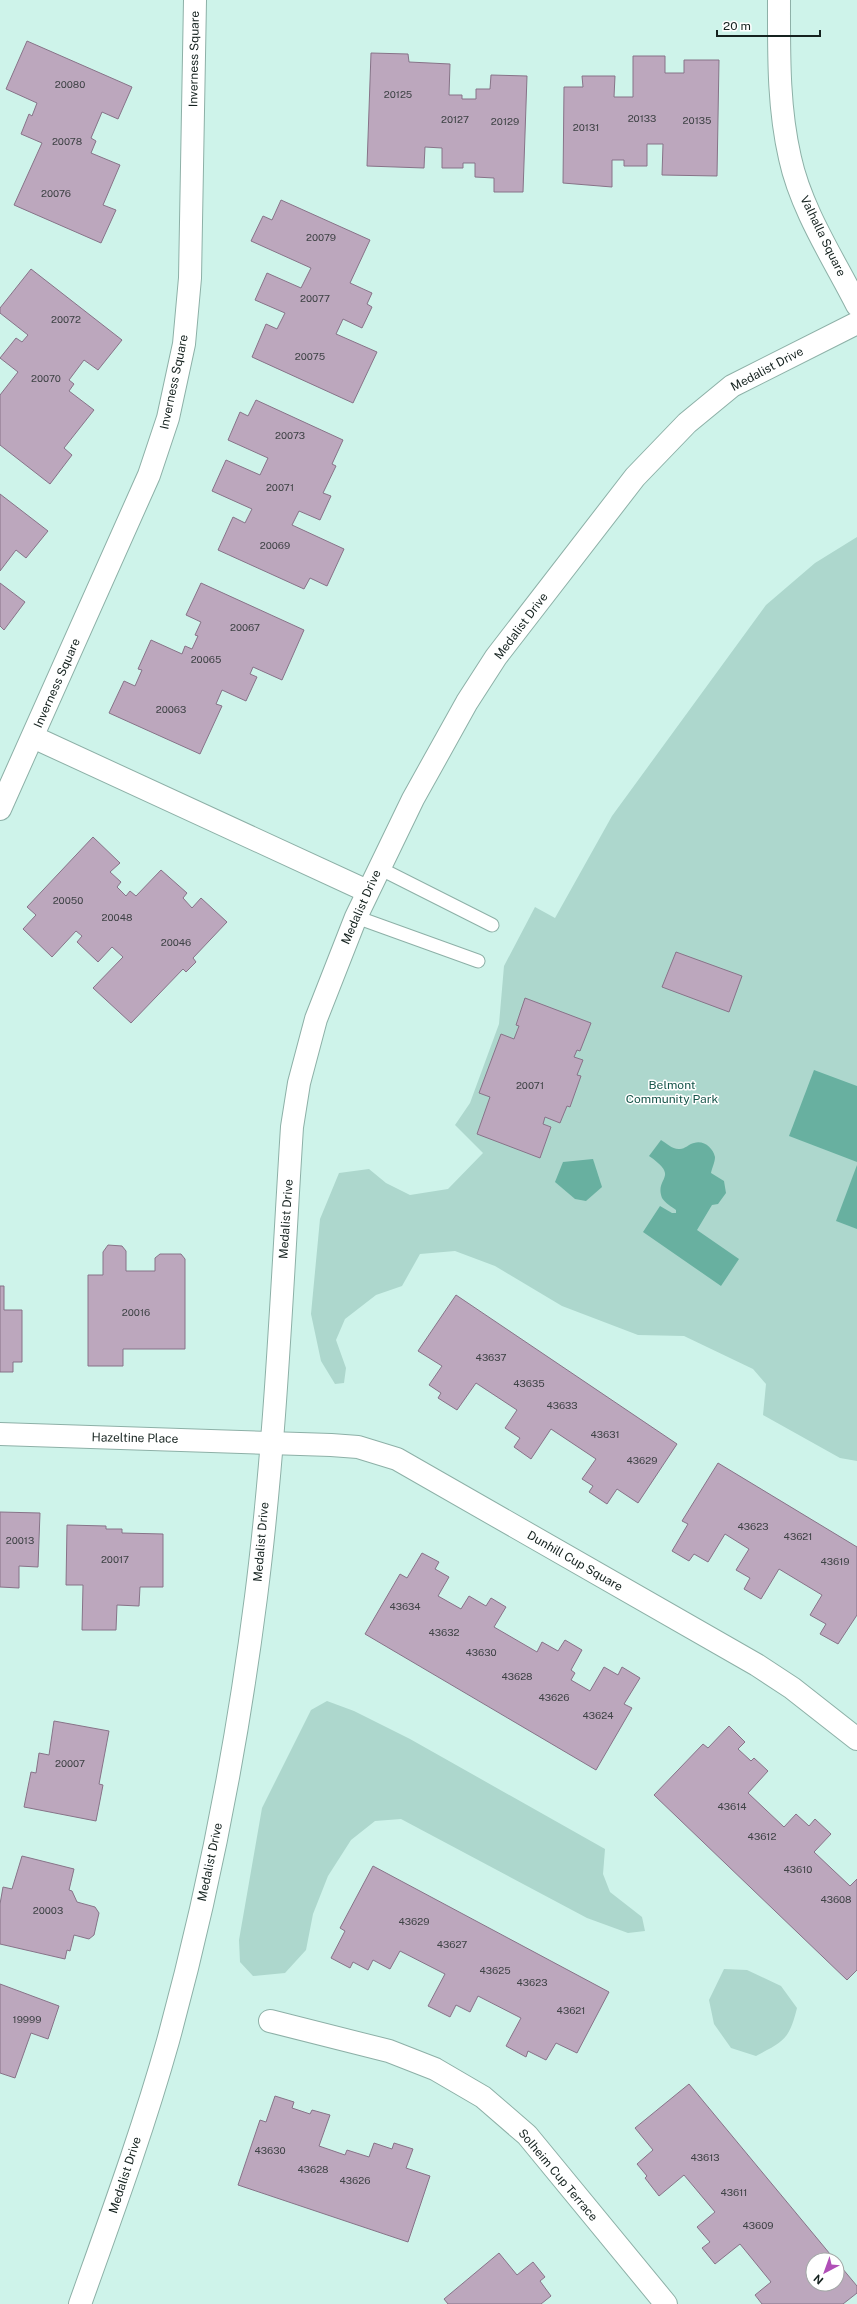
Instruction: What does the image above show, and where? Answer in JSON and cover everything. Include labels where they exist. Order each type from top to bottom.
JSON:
[{"type":"street","name":"Inverness Square","points":[[0,809],[34,737],[149,475],[168,418],[184,344],[190,278],[195,0]]},
{"type":"street","name":"Valhalla Square","points":[[779,0],[780,104],[790,159],[807,207],[857,304]]},
{"type":"street","name":"Medalist Drive","points":[[80,2304],[122,2187],[165,2048],[205,1894],[235,1739],[257,1595],[271,1444],[292,1127],[299,1083],[316,1019],[356,917],[413,799],[468,702],[496,657],[635,476],[687,423],[732,386],[857,323]]},
{"type":"street","name":"Inverness Square","points":[[34,737],[368,891]]},
{"type":"street","name":"Hazeltine Place","points":[[0,1434],[205,1440],[271,1444]]},
{"type":"street","name":"Dunhill Cup Square","points":[[271,1444],[358,1447],[397,1459],[757,1665],[792,1688],[857,1739]]},
{"type":"street","name":"Solheim Cup Terrace","points":[[270,2021],[389,2051],[435,2069],[483,2097],[527,2135],[666,2304]]},
{"type":"lane","points":[[379,868],[492,925]]},
{"type":"lane","points":[[356,917],[478,961]]},
{"type":"green space","name":"Belmont Community Park","points":[[857,537],[857,1461],[840,1458],[763,1415],[766,1384],[753,1369],[684,1336],[638,1335],[562,1306],[495,1266],[455,1251],[420,1254],[402,1286],[376,1295],[345,1319],[336,1340],[346,1368],[344,1383],[335,1384],[321,1361],[311,1314],[320,1219],[339,1173],[369,1169],[386,1183],[410,1195],[448,1189],[483,1153],[455,1125],[470,1103],[499,1024],[504,966],[535,907],[555,918],[612,816],[766,605],[815,563]]},
{"type":"green space","points":[[327,1701],[354,1711],[410,1739],[605,1849],[603,1874],[610,1892],[642,1917],[645,1931],[628,1933],[587,1918],[401,1819],[375,1821],[351,1840],[328,1876],[313,1914],[306,1950],[285,1973],[253,1976],[240,1962],[239,1940],[262,1808],[311,1710]]},
{"type":"green space","points":[[724,1969],[747,1970],[781,1986],[797,2008],[791,2027],[784,2038],[773,2047],[756,2056],[731,2048],[714,2024],[709,2000]]},
{"type":"shaded area","points":[[814,1070],[857,1086],[857,1162],[789,1136]]},
{"type":"shaded area","points":[[661,1140],[677,1149],[682,1149],[690,1144],[698,1142],[708,1146],[714,1154],[715,1159],[711,1173],[724,1181],[726,1193],[718,1204],[712,1205],[697,1230],[739,1259],[721,1286],[643,1232],[660,1206],[672,1213],[676,1213],[676,1210],[662,1198],[660,1191],[665,1173],[658,1163],[649,1156]]},
{"type":"shaded area","points":[[593,1159],[602,1187],[586,1201],[575,1199],[555,1182],[563,1162]]},
{"type":"shaded area","points":[[857,1165],[857,1229],[836,1221]]},
{"type":"building","points":[[27,41],[132,87],[118,119],[102,112],[91,138],[96,141],[91,153],[120,165],[103,205],[116,210],[101,243],[14,205],[42,143],[21,134],[29,114],[32,116],[37,103],[6,89]]},
{"type":"building","points":[[371,53],[408,54],[409,62],[450,64],[449,95],[462,95],[462,99],[476,99],[476,89],[490,89],[491,75],[527,76],[523,192],[494,192],[494,178],[475,177],[475,163],[463,163],[463,168],[442,168],[442,148],[425,147],[424,168],[367,166]]},
{"type":"building","points":[[633,56],[665,56],[665,73],[684,73],[684,60],[719,60],[717,176],[662,175],[663,144],[647,144],[647,166],[624,166],[624,160],[612,160],[612,187],[563,183],[564,87],[583,87],[582,76],[615,76],[614,97],[633,97]]},
{"type":"building","points":[[281,200],[370,240],[350,283],[372,293],[367,304],[372,307],[362,328],[343,319],[336,334],[377,352],[353,403],[252,357],[266,324],[277,329],[285,313],[255,300],[267,273],[301,288],[311,268],[251,241],[263,216],[272,220]]},
{"type":"building","points":[[31,269],[122,340],[98,370],[84,360],[69,380],[74,384],[69,391],[94,410],[64,448],[72,455],[50,484],[0,445],[0,395],[18,372],[0,358],[16,338],[22,342],[28,335],[0,313],[0,308]]},
{"type":"building","points":[[256,400],[343,440],[332,464],[336,466],[323,493],[331,496],[320,520],[299,511],[292,525],[344,549],[327,586],[310,578],[304,589],[218,550],[233,517],[245,523],[252,509],[212,491],[226,460],[260,475],[268,458],[228,440],[240,412],[248,416]]},
{"type":"building","points":[[0,494],[48,531],[26,558],[16,550],[0,571]]},
{"type":"building","points":[[0,583],[25,602],[4,630],[0,626]]},
{"type":"building","points":[[201,583],[304,630],[282,680],[253,667],[250,674],[257,677],[246,701],[222,690],[216,704],[222,706],[200,754],[109,713],[124,681],[135,686],[142,670],[138,669],[151,640],[182,654],[185,646],[192,649],[198,636],[195,635],[201,622],[186,615]]},
{"type":"building","points":[[93,837],[120,863],[110,872],[121,882],[117,887],[126,896],[130,891],[136,896],[161,870],[187,893],[183,898],[192,908],[201,898],[227,922],[193,958],[196,962],[186,972],[183,969],[131,1023],[93,988],[123,957],[112,947],[98,962],[77,942],[82,936],[76,931],[52,957],[23,929],[36,915],[27,907]]},
{"type":"building","points":[[676,952],[742,976],[729,1012],[662,987]]},
{"type":"building","points":[[525,998],[591,1023],[580,1051],[577,1050],[574,1057],[583,1060],[577,1075],[581,1076],[570,1107],[567,1106],[560,1123],[545,1117],[543,1124],[551,1127],[540,1158],[477,1134],[490,1097],[479,1093],[501,1034],[514,1039],[519,1026],[516,1025]]},
{"type":"building","points":[[108,1245],[122,1246],[126,1251],[126,1271],[155,1271],[155,1258],[160,1254],[181,1254],[185,1259],[185,1349],[123,1349],[123,1366],[88,1366],[88,1275],[103,1275],[103,1252]]},
{"type":"building","points":[[0,1286],[4,1286],[4,1310],[22,1310],[22,1362],[13,1362],[13,1372],[0,1372]]},
{"type":"building","points":[[456,1295],[677,1444],[638,1503],[617,1489],[607,1504],[589,1492],[593,1486],[582,1479],[596,1459],[551,1429],[531,1459],[514,1447],[520,1438],[505,1428],[517,1410],[476,1383],[457,1410],[438,1398],[441,1393],[429,1385],[442,1366],[418,1351]]},
{"type":"building","points":[[718,1463],[857,1547],[857,1615],[838,1644],[820,1634],[826,1624],[810,1615],[822,1595],[779,1569],[761,1599],[744,1589],[750,1578],[736,1570],[749,1549],[725,1534],[708,1562],[694,1554],[689,1561],[672,1551],[688,1524],[682,1521]]},
{"type":"building","points":[[0,1512],[40,1513],[38,1567],[19,1566],[19,1588],[0,1587]]},
{"type":"building","points":[[67,1525],[106,1526],[106,1529],[122,1529],[122,1533],[163,1534],[163,1587],[140,1587],[139,1606],[117,1605],[116,1630],[82,1630],[83,1585],[66,1585]]},
{"type":"building","points":[[422,1553],[439,1562],[435,1569],[449,1577],[438,1596],[461,1609],[469,1596],[486,1606],[491,1598],[506,1607],[494,1627],[537,1652],[542,1642],[558,1651],[565,1640],[582,1650],[571,1670],[575,1673],[571,1680],[590,1691],[604,1667],[618,1675],[622,1667],[640,1678],[624,1704],[632,1708],[596,1770],[365,1634],[400,1574],[407,1578]]},
{"type":"building","points":[[54,1721],[109,1731],[99,1784],[103,1785],[96,1821],[24,1807],[31,1772],[36,1773],[39,1753],[49,1755]]},
{"type":"building","points":[[729,1726],[745,1742],[738,1749],[751,1761],[754,1758],[768,1771],[748,1793],[784,1827],[796,1814],[809,1826],[815,1819],[831,1834],[814,1852],[850,1886],[857,1879],[857,1970],[847,1980],[654,1795],[703,1744],[708,1748]]},
{"type":"building","points":[[22,1856],[74,1869],[69,1890],[72,1891],[77,1902],[95,1907],[99,1913],[94,1935],[89,1939],[74,1935],[70,1951],[67,1950],[65,1959],[0,1944],[0,1904],[3,1887],[12,1889]]},
{"type":"building","points":[[373,1866],[609,1992],[577,2053],[556,2043],[546,2060],[528,2051],[526,2057],[506,2046],[521,2018],[478,1996],[470,2012],[456,2005],[450,2017],[428,2006],[445,1974],[400,1951],[390,1969],[373,1960],[368,1970],[353,1962],[350,1968],[331,1958],[345,1931],[340,1928]]},
{"type":"building","points":[[0,1984],[59,2006],[48,2039],[31,2033],[15,2078],[0,2073]]},
{"type":"building","points":[[689,2084],[828,2252],[805,2252],[805,2292],[845,2292],[845,2272],[857,2286],[857,2293],[843,2304],[762,2304],[755,2295],[771,2282],[740,2244],[715,2264],[702,2248],[710,2242],[697,2227],[715,2212],[684,2175],[659,2196],[645,2178],[647,2176],[637,2164],[653,2150],[635,2128]]},
{"type":"building","points":[[275,2096],[294,2102],[292,2108],[310,2114],[312,2110],[330,2115],[319,2146],[345,2155],[347,2150],[369,2157],[374,2143],[392,2149],[394,2143],[413,2149],[406,2168],[430,2176],[408,2242],[238,2185],[260,2120],[266,2122]]},
{"type":"building","points":[[499,2253],[517,2275],[533,2262],[545,2277],[540,2281],[551,2296],[541,2304],[448,2304],[444,2299]]}]
